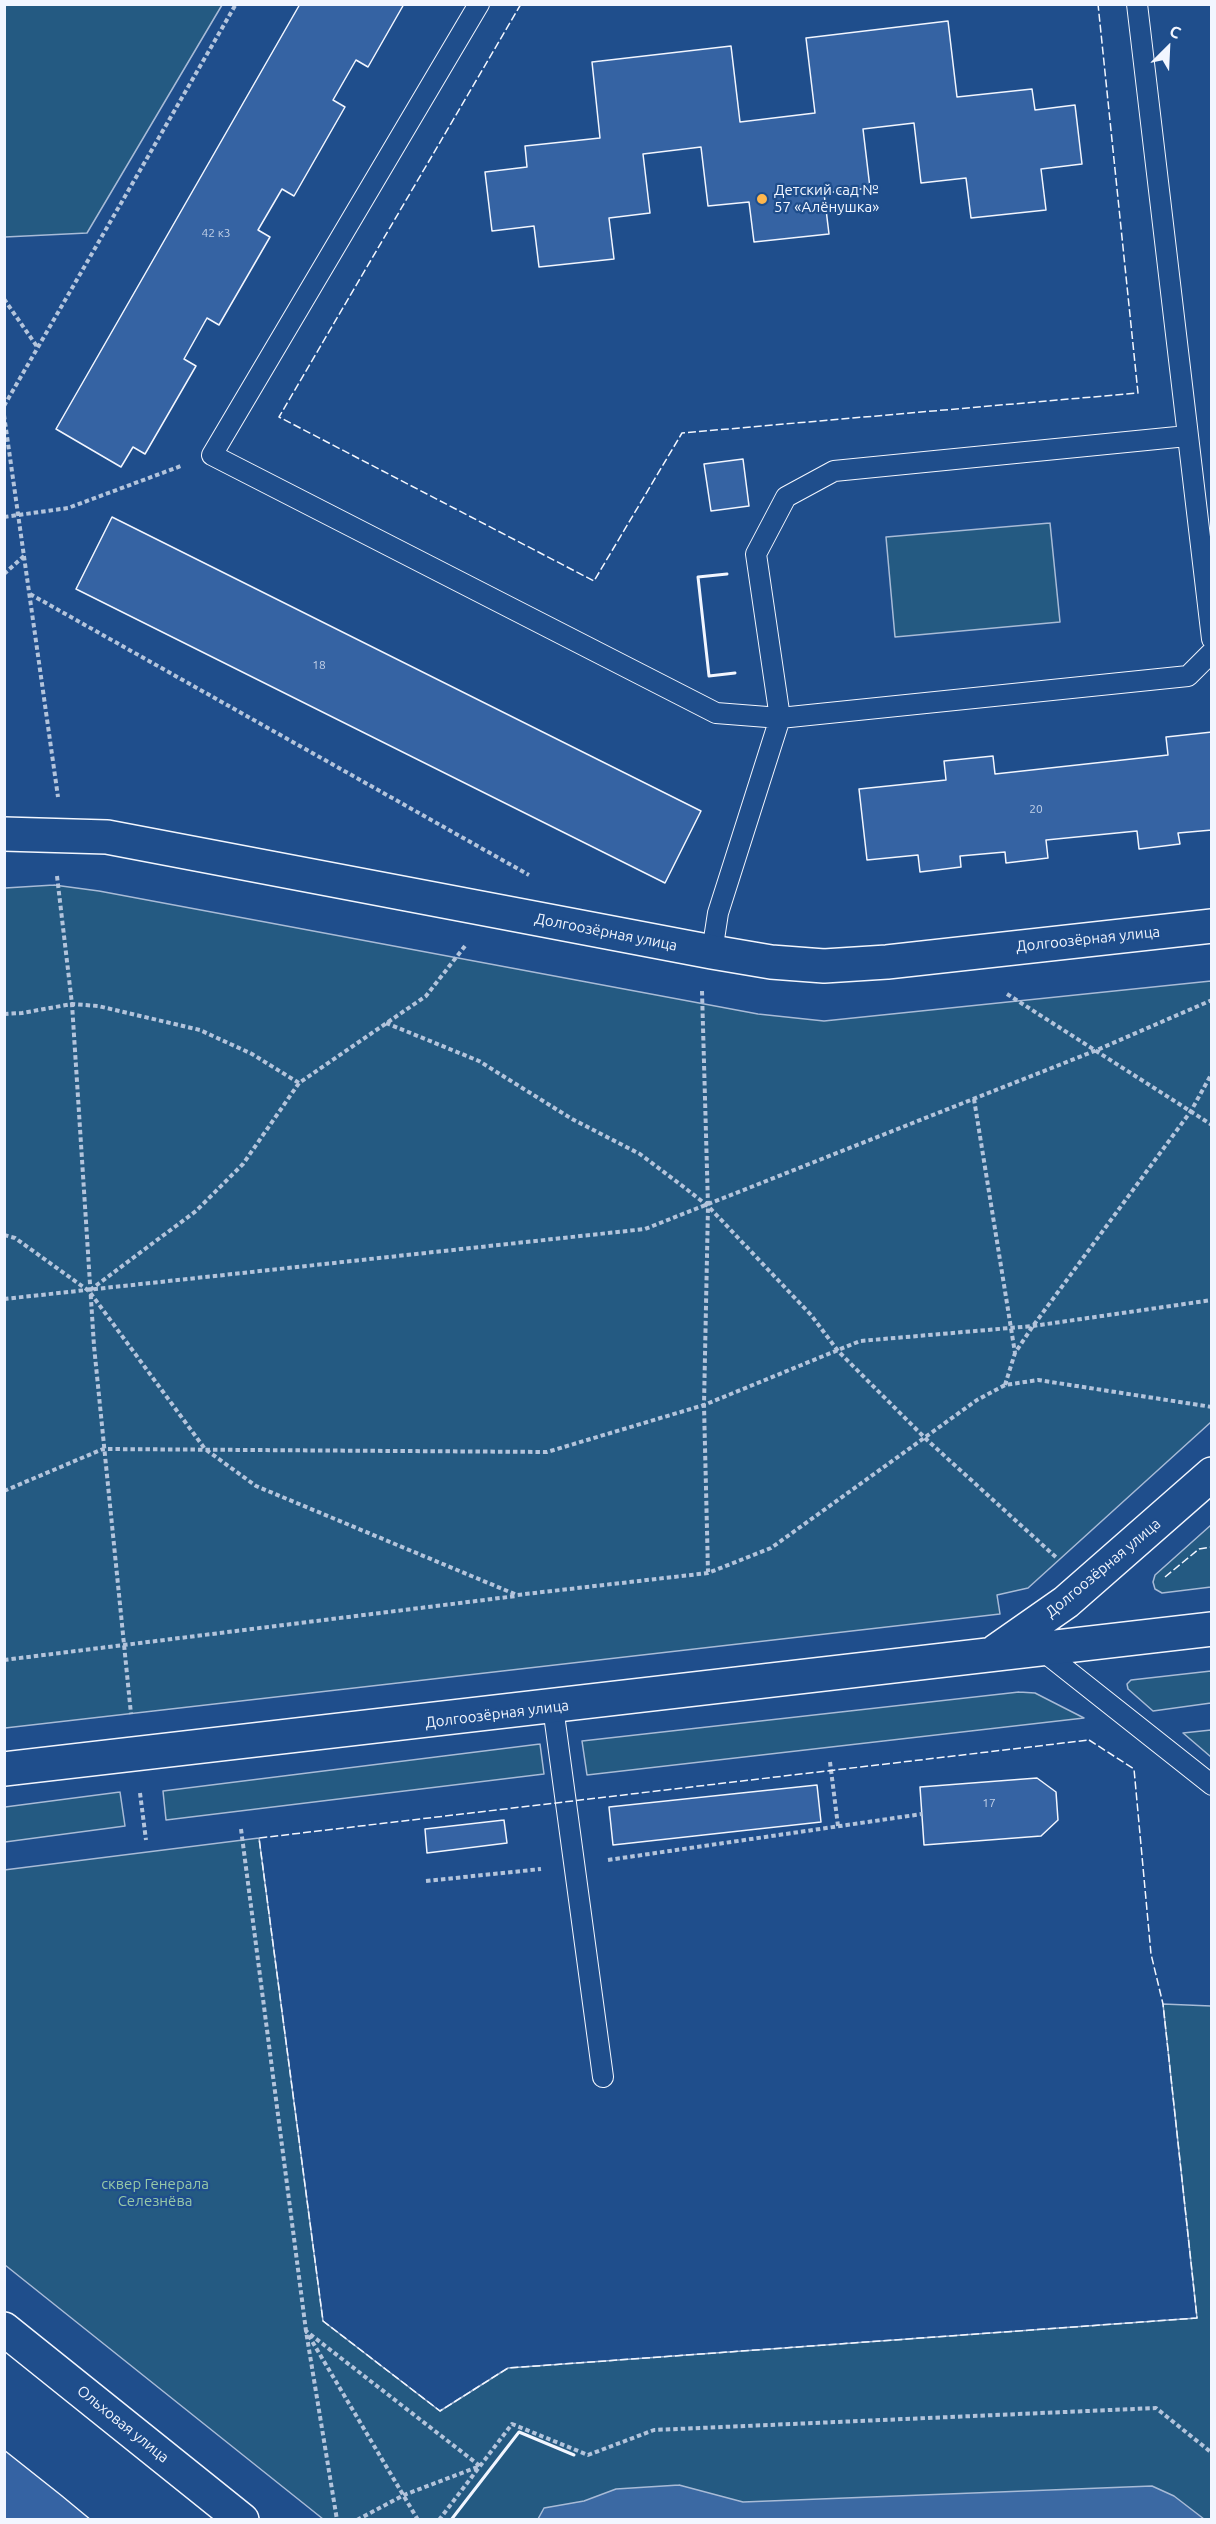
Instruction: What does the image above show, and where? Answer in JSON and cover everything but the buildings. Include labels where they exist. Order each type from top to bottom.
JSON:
[{"type":"street","name":"Долгоозёрная улица","points":[[4,834],[107,837],[771,962],[824,966],[887,962],[1212,926]]},
{"type":"street","name":"Долгоозёрная улица","points":[[990,1656],[1066,1602],[1212,1474]]},
{"type":"street","name":"Долгоозёрная улица","points":[[4,1769],[1212,1629]]},
{"type":"street","name":"Ольховая улица","points":[[4,2329],[242,2520]]},
{"type":"lane","points":[[479,4],[212,455],[716,714],[780,718],[1188,676],[1212,652]]},
{"type":"lane","points":[[1137,4],[1212,639]]},
{"type":"lane","points":[[712,952],[718,914],[780,718],[756,555],[786,497],[834,471],[1187,436]]},
{"type":"lane","points":[[1039,1648],[1212,1785]]},
{"type":"lane","points":[[553,1707],[603,2077]]},
{"type":"path","points":[[4,406],[236,4]]},
{"type":"path","points":[[4,299],[38,348]]},
{"type":"path","points":[[4,415],[58,788],[57,834]]},
{"type":"path","points":[[4,517],[68,508],[212,455]]},
{"type":"path","points":[[4,574],[25,555]]},
{"type":"path","points":[[30,594],[529,875]]},
{"type":"path","points":[[57,872],[72,1004],[89,1290],[103,1449],[135,1755],[147,1840]]},
{"type":"path","points":[[89,1290],[196,1211],[243,1164],[299,1083],[426,996],[466,945]]},
{"type":"path","points":[[702,991],[708,1206],[704,1405],[708,1573]]},
{"type":"path","points":[[1007,994],[1212,1125]]},
{"type":"path","points":[[4,1299],[645,1229],[708,1206],[1097,1050],[1212,1000]]},
{"type":"path","points":[[4,1014],[72,1004],[98,1006],[200,1030],[252,1054],[299,1083]]},
{"type":"path","points":[[386,1023],[480,1061],[572,1119],[640,1154],[708,1206],[811,1315],[838,1350],[926,1438],[1067,1567]]},
{"type":"path","points":[[1005,1385],[1015,1353],[1191,1111],[1212,1072]]},
{"type":"path","points":[[974,1099],[1015,1353]]},
{"type":"path","points":[[4,1235],[15,1238],[89,1290],[205,1449],[256,1486],[518,1595]]},
{"type":"path","points":[[4,1491],[103,1449],[547,1452],[704,1405],[860,1341],[1033,1326],[1212,1300]]},
{"type":"path","points":[[4,1660],[708,1573],[771,1548],[977,1400],[1005,1385],[1038,1380],[1212,1407]]},
{"type":"path","points":[[830,1762],[838,1827]]},
{"type":"path","points":[[426,1881],[573,1866],[922,1814]]},
{"type":"path","points":[[241,1829],[306,2331],[337,2520]]},
{"type":"path","points":[[306,2331],[480,2466]]},
{"type":"path","points":[[306,2331],[418,2520]]},
{"type":"path","points":[[439,2520],[512,2424],[588,2455],[654,2430],[1156,2408],[1212,2453]]},
{"type":"path","points":[[357,2520],[404,2495],[480,2466]]},
{"type":"green space","points":[[8,4],[222,5],[87,233],[5,237],[4,7]]},
{"type":"green space","points":[[1050,523],[1060,622],[895,637],[886,537]]},
{"type":"green space","points":[[54,885],[99,891],[758,1014],[824,1021],[1211,981],[1211,1422],[1028,1588],[997,1595],[1000,1614],[5,1728],[5,888]]},
{"type":"green space","points":[[1211,1525],[1211,1587],[1162,1593],[1155,1589],[1153,1582],[1155,1575]]},
{"type":"green space","points":[[1211,1671],[1211,1703],[1153,1711],[1128,1689],[1127,1684],[1131,1680]]},
{"type":"green space","points":[[1019,1692],[1035,1693],[1084,1718],[587,1775],[582,1741]]},
{"type":"green space","points":[[1211,1730],[1211,1757],[1183,1733]]},
{"type":"green space","points":[[540,1744],[544,1774],[166,1820],[163,1791]]},
{"type":"green space","points":[[120,1792],[125,1826],[5,1842],[5,1807]]},
{"type":"green space","name":"сквер Генерала Селезнёва","points":[[259,1838],[323,2321],[440,2411],[508,2368],[1197,2318],[1163,2004],[1211,2006],[1211,2519],[323,2519],[5,2265],[4,1870]]},
{"type":"shaded area","points":[[679,2485],[743,2502],[1152,2486],[1174,2496],[1204,2519],[538,2519],[544,2508],[584,2501],[616,2489]]},
{"type":"fence","points":[[521,4],[279,417],[594,581],[682,433],[1138,393],[1098,4]]},
{"type":"fence","points":[[1165,1577],[1199,1549],[1212,1547]]},
{"type":"fence","points":[[1089,1740],[1134,1769],[1151,1954],[1163,2004],[1197,2318],[508,2368],[440,2411],[323,2321],[259,1838],[1089,1740]]},
{"type":"wall","points":[[727,574],[698,577],[709,676],[735,673]]},
{"type":"wall","points":[[451,2520],[519,2432],[574,2455]]},
{"type":"place","name":"Детский сад № 57 «Алёнушка»","points":[[762,199]]}]
